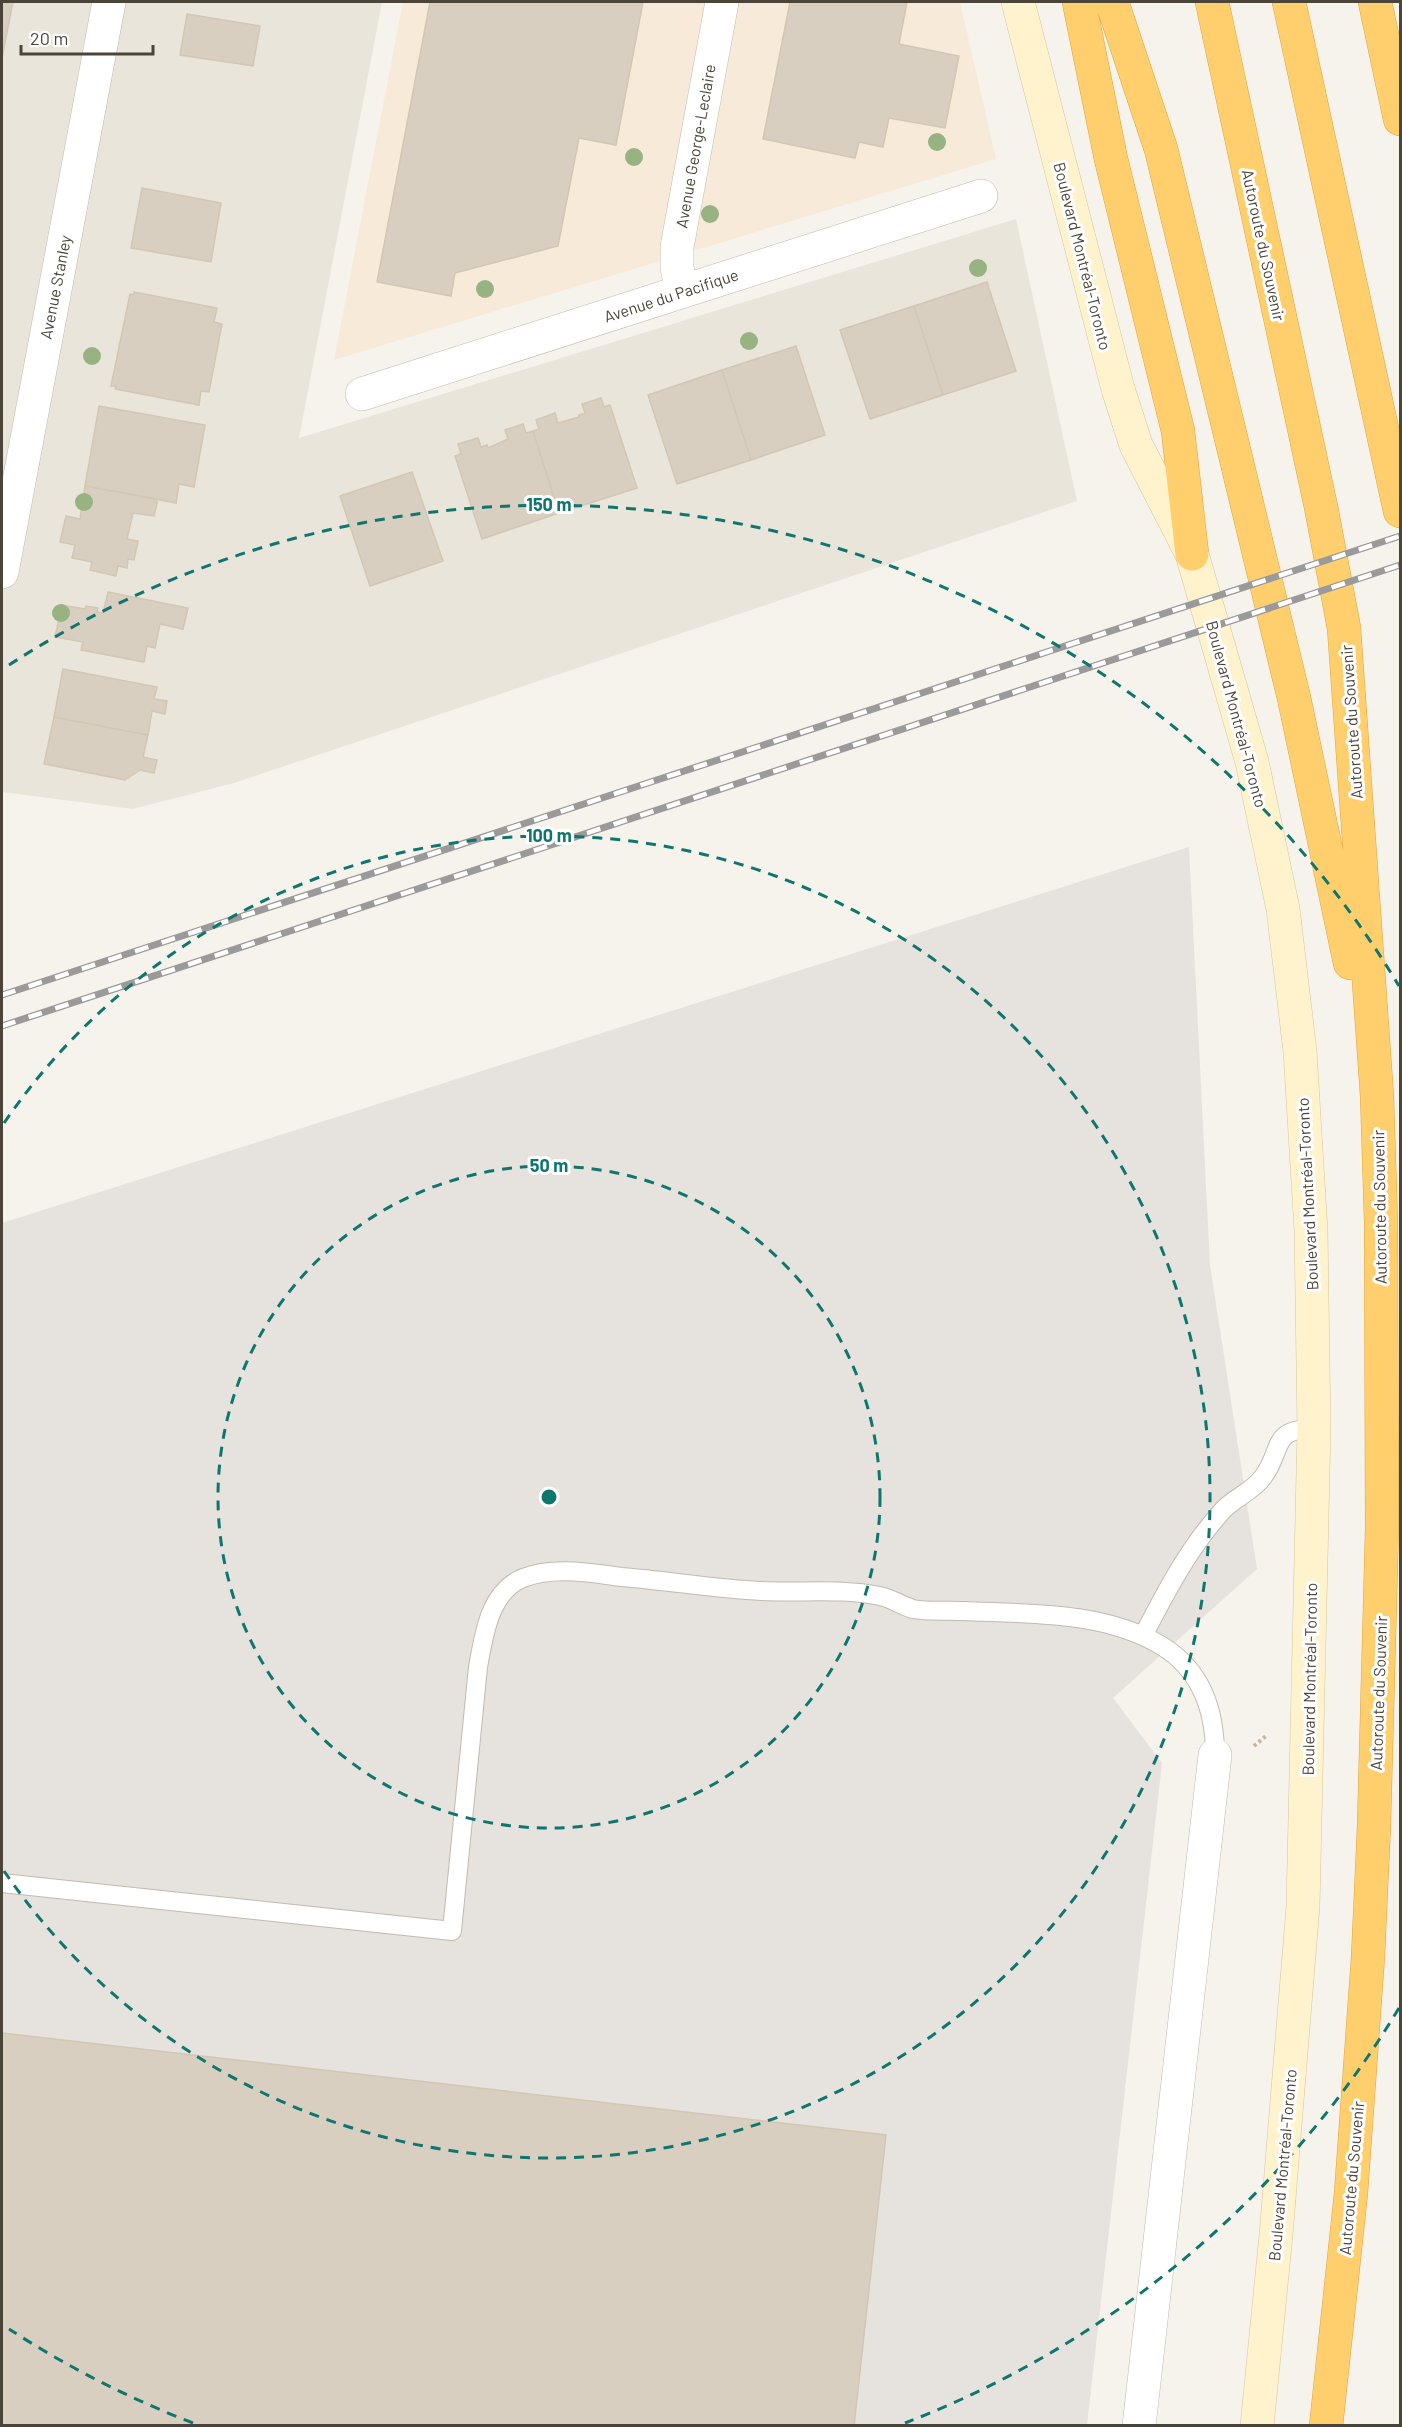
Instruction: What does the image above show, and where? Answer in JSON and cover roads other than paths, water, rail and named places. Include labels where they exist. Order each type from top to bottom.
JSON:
[{"type":"highway","points":[[1079,2],[1111,159],[1178,431],[1192,554]]},
{"type":"highway","points":[[1112,2],[1164,160],[1294,698],[1377,1096]]},
{"type":"highway","name":"Autoroute du Souvenir","points":[[1212,2],[1321,507],[1344,628],[1377,1096],[1381,1247],[1382,1528],[1374,1814],[1368,1957],[1351,2193],[1326,2426]]},
{"type":"highway","points":[[1289,2],[1401,511]]},
{"type":"highway","points":[[1375,2],[1401,119]]},
{"type":"main road","name":"Boulevard Montréal-Toronto","points":[[1018,2],[1104,342],[1132,434],[1192,554],[1252,762],[1274,858],[1286,929],[1299,1040],[1308,1180],[1314,1429],[1303,1906],[1276,2235],[1257,2426]]},
{"type":"street","name":"Avenue Stanley","points":[[2,572],[109,2]]},
{"type":"street","name":"Avenue George-Leclaire","points":[[682,291],[677,268],[677,247],[722,2]]},
{"type":"street","name":"Avenue du Pacifique","points":[[362,394],[981,196]]},
{"type":"street","points":[[1139,2426],[1215,1755]]},
{"type":"lane","points":[[1143,1636],[1180,1566],[1198,1540],[1226,1507],[1263,1478],[1278,1446],[1287,1433],[1301,1429],[1314,1429]]},
{"type":"lane","points":[[2,1883],[452,1931],[478,1667],[484,1631],[492,1608],[504,1592],[522,1579],[544,1573],[603,1575],[762,1591],[828,1590],[881,1596],[913,1609],[1032,1614],[1083,1620],[1116,1627],[1143,1636],[1179,1658],[1204,1691],[1213,1726],[1215,1755]]},
{"type":"railway","points":[[2,995],[1400,536]]},
{"type":"railway","points":[[2,1026],[1400,565]]}]
